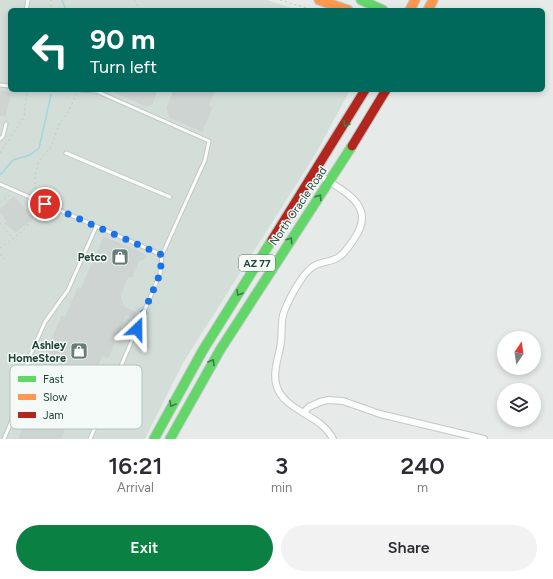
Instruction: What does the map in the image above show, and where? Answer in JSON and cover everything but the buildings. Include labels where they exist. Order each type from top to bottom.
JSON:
[{"type":"main road","points":[[319,0],[342,8]]},
{"type":"main road","points":[[361,0],[379,8]]},
{"type":"main road","name":"North Oracle Road","points":[[154,439],[209,339],[316,173],[364,92]]},
{"type":"main road","name":"North Oracle Road","points":[[170,439],[232,329],[329,182],[385,92]]},
{"type":"street","points":[[316,173],[354,200],[362,211],[363,222],[356,236],[342,255],[316,264],[307,272],[284,315],[281,343],[275,367],[276,382],[285,401],[320,423],[334,439]]},
{"type":"street","points":[[304,412],[309,407],[320,402],[328,400],[343,401],[380,414],[484,439]]},
{"type":"lane","points":[[98,92],[209,141],[205,160],[162,255],[160,274],[121,365]]},
{"type":"lane","points":[[0,139],[3,136],[6,124]]},
{"type":"lane","points":[[66,153],[170,197]]},
{"type":"lane","points":[[0,184],[162,255]]},
{"type":"lane","points":[[27,365],[45,322],[68,290],[96,227]]},
{"type":"lane","points":[[4,439],[10,424]]},
{"type":"lane","points":[[90,439],[94,429]]},
{"type":"path","points":[[280,0],[307,8]]},
{"type":"path","points":[[0,153],[24,118],[27,92]]},
{"type":"path","points":[[35,195],[35,176],[40,161],[51,147],[60,122],[67,114],[76,93],[79,92]]},
{"type":"path","points":[[0,202],[10,194]]},
{"type":"path","points":[[0,248],[18,235],[31,222],[37,206]]},
{"type":"path","points":[[0,223],[12,238]]},
{"type":"path","points":[[0,254],[4,258]]},
{"type":"shaded area","points":[[0,0],[267,0],[292,8],[8,8],[8,92],[349,92],[315,155],[183,363],[145,439],[0,439]]},
{"type":"waterway","points":[[62,0],[65,8]]},
{"type":"waterway","points":[[0,175],[13,160],[30,155],[39,148],[51,95]]},
{"type":"traffic: fast","points":[[361,0],[379,8]]},
{"type":"traffic: fast","points":[[170,439],[220,350],[352,146]]},
{"type":"traffic: fast","points":[[154,439],[203,350],[272,240]]},
{"type":"traffic: slow","points":[[319,0],[342,8]]},
{"type":"traffic: slow","points":[[411,8],[415,0]]},
{"type":"traffic: slow","points":[[429,8],[433,0]]},
{"type":"traffic: jam","points":[[272,240],[364,92]]},
{"type":"traffic: jam","points":[[352,146],[385,92]]},
{"type":"place","name":"Petco","points":[[120,257]]},
{"type":"place","name":"Ashley HomeStore","points":[[79,351]]},
{"type":"route","points":[[45,204],[162,255],[160,274],[137,329]]}]
